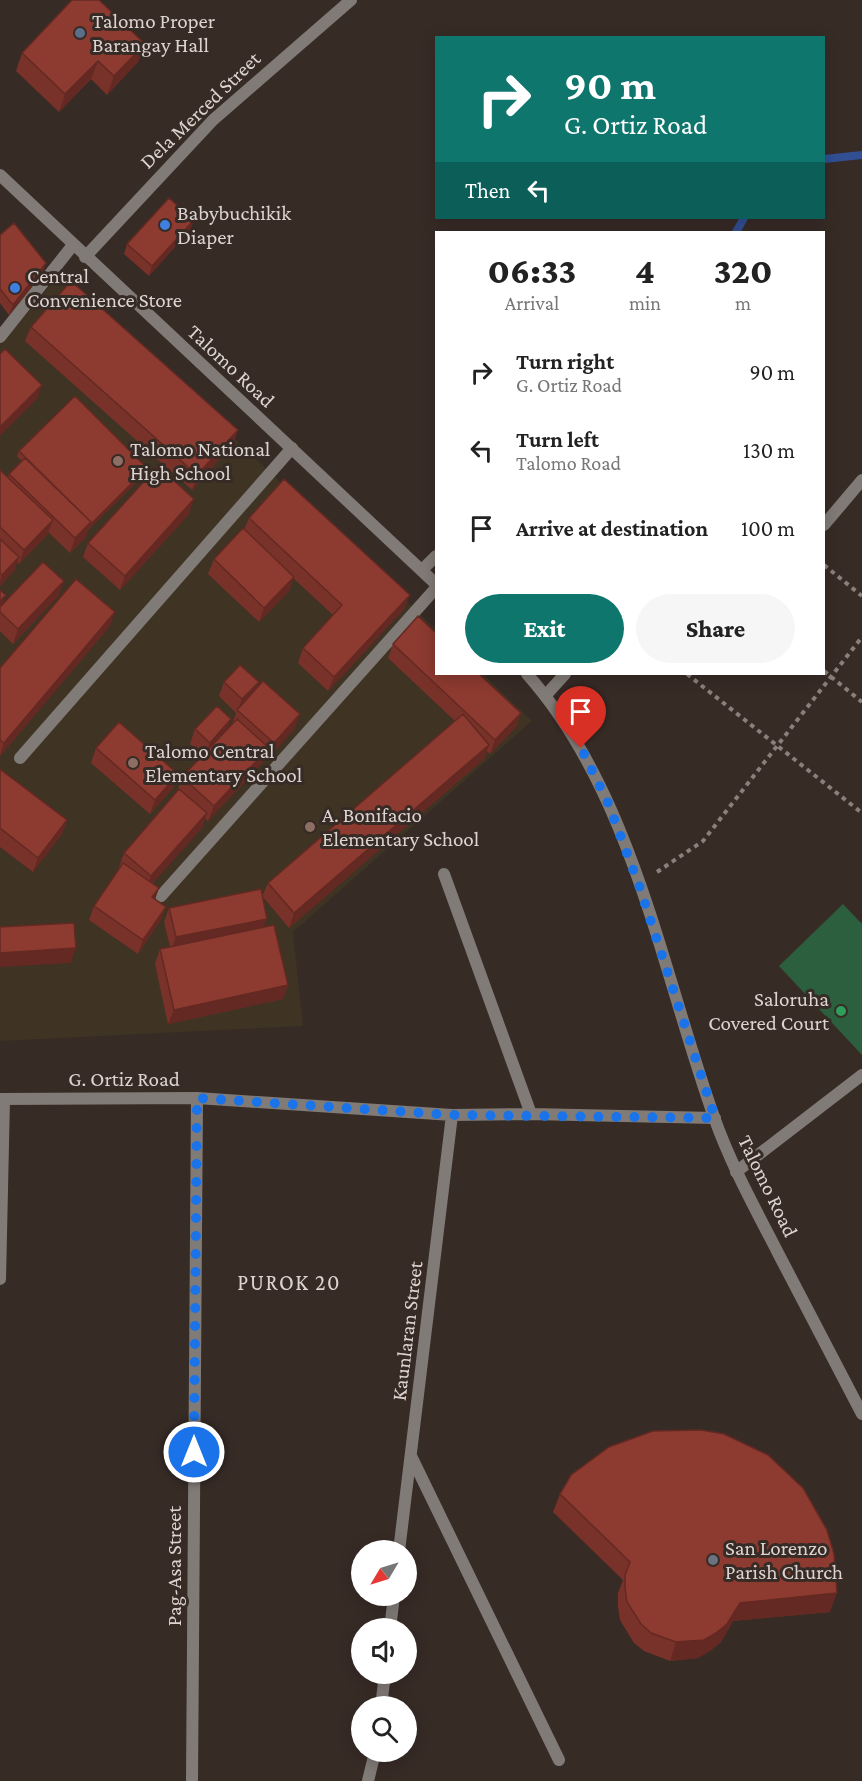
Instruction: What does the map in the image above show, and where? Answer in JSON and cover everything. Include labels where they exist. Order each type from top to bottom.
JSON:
[{"type":"street","name":"Dela Merced Street","points":[[85,257],[213,120],[351,0]]},
{"type":"street","name":"Talomo Road","points":[[0,175],[422,570],[435,585]]},
{"type":"street","points":[[0,337],[73,245]]},
{"type":"street","points":[[20,758],[292,448]]},
{"type":"street","points":[[825,524],[862,480]]},
{"type":"street","points":[[422,570],[435,557]]},
{"type":"street","points":[[161,896],[435,587]]},
{"type":"street","name":"Talomo Road","points":[[528,675],[546,694],[592,767],[639,885],[715,1118],[736,1172],[862,1414]]},
{"type":"street","points":[[546,694],[564,675]]},
{"type":"street","points":[[444,874],[531,1114]]},
{"type":"street","points":[[736,1172],[862,1075]]},
{"type":"street","name":"G. Ortiz Road","points":[[2,1099],[197,1098],[452,1115],[531,1114],[715,1118]]},
{"type":"street","name":"Pag-Asa Street","points":[[192,1781],[197,1098]]},
{"type":"street","points":[[0,1279],[2,1099]]},
{"type":"street","name":"Kaunlaran Street","points":[[400,1540],[452,1115]]},
{"type":"street","points":[[411,1456],[559,1760]]},
{"type":"street","points":[[368,1781],[373,1762]]},
{"type":"path","points":[[825,566],[862,596]]},
{"type":"path","points":[[639,885],[703,841],[862,637]]},
{"type":"path","points":[[825,672],[862,702]]},
{"type":"path","points":[[688,675],[862,813]]},
{"type":"shaded area","points":[[60,274],[435,628],[435,675],[484,675],[532,721],[293,932],[303,1026],[0,1041],[0,344]]},
{"type":"green space","name":"Saloruha Covered Court","points":[[843,904],[862,924],[862,1055],[779,966]]},
{"type":"building","name":"Talomo Proper Barangay Hall","points":[[72,0],[99,0],[145,44],[114,76],[98,61],[65,94],[22,53]]},
{"type":"building","points":[[169,198],[194,220],[152,266],[127,244]]},
{"type":"building","name":"Central Convenience Store","points":[[14,223],[46,263],[13,305],[0,289],[0,235]]},
{"type":"building","points":[[71,281],[238,430],[197,475],[31,327]]},
{"type":"building","points":[[5,349],[42,385],[0,427],[0,354]]},
{"type":"building","points":[[75,396],[147,468],[91,524],[19,451]]},
{"type":"building","points":[[25,458],[91,522],[75,538],[9,474]]},
{"type":"building","points":[[158,466],[194,499],[125,576],[88,543]]},
{"type":"building","points":[[0,470],[53,520],[24,550],[0,527]]},
{"type":"building","points":[[284,479],[410,595],[334,677],[303,648],[342,605],[249,518]]},
{"type":"building","points":[[243,528],[294,577],[264,608],[214,559]]},
{"type":"building","points":[[0,539],[19,557],[2,575],[0,573]]},
{"type":"building","points":[[43,562],[64,581],[18,629],[0,612],[0,607]]},
{"type":"building","points":[[76,579],[115,612],[4,743],[0,740],[0,668]]},
{"type":"building","points":[[0,590],[6,595],[0,601]]},
{"type":"building","points":[[418,616],[435,632],[435,675],[480,675],[521,713],[495,740],[393,644]]},
{"type":"building","points":[[240,665],[259,682],[242,699],[224,682]]},
{"type":"building","points":[[263,681],[300,714],[274,743],[237,710]]},
{"type":"building","points":[[217,706],[231,719],[210,743],[195,729]]},
{"type":"building","points":[[463,714],[489,745],[294,913],[268,883]]},
{"type":"building","points":[[237,719],[269,748],[214,806],[182,777]]},
{"type":"building","points":[[119,722],[178,774],[155,800],[96,748]]},
{"type":"building","points":[[0,769],[67,820],[38,858],[0,828]]},
{"type":"building","points":[[179,789],[207,813],[151,876],[124,853]]},
{"type":"building","points":[[123,863],[159,888],[152,897],[166,907],[143,940],[94,906]]},
{"type":"building","points":[[261,889],[267,919],[176,937],[169,908]]},
{"type":"building","points":[[74,923],[76,948],[0,953],[0,927]]},
{"type":"building","points":[[274,925],[288,985],[174,1010],[160,949]]},
{"type":"building","name":"San Lorenzo Parish Church","points":[[701,1430],[724,1434],[768,1455],[803,1488],[827,1530],[834,1554],[837,1593],[740,1603],[727,1624],[716,1633],[704,1640],[676,1642],[651,1633],[641,1624],[627,1602],[625,1575],[630,1562],[560,1494],[571,1475],[609,1447],[653,1431]]},
{"type":"waterway","points":[[825,159],[862,155]]},
{"type":"waterway","points":[[737,231],[743,219]]},
{"type":"place","name":"Talomo Proper Barangay Hall","points":[[80,33]]},
{"type":"place","name":"Babybuchikik Diaper","points":[[165,225]]},
{"type":"place","name":"Central Convenience Store","points":[[15,288]]},
{"type":"place","name":"Talomo National High School","points":[[118,461]]},
{"type":"place","name":"Talomo Central Elementary School","points":[[133,763]]},
{"type":"place","name":"A. Bonifacio Elementary School","points":[[310,827]]},
{"type":"place","name":"Saloruha Covered Court","points":[[841,1011]]},
{"type":"place","name":"San Lorenzo Parish Church","points":[[713,1560]]},
{"type":"district","name":"PUROK 20","points":[[289,1282]]},
{"type":"route","points":[[194,1452],[197,1098],[452,1115],[531,1114],[715,1118],[639,885],[608,803],[581,748]]}]
